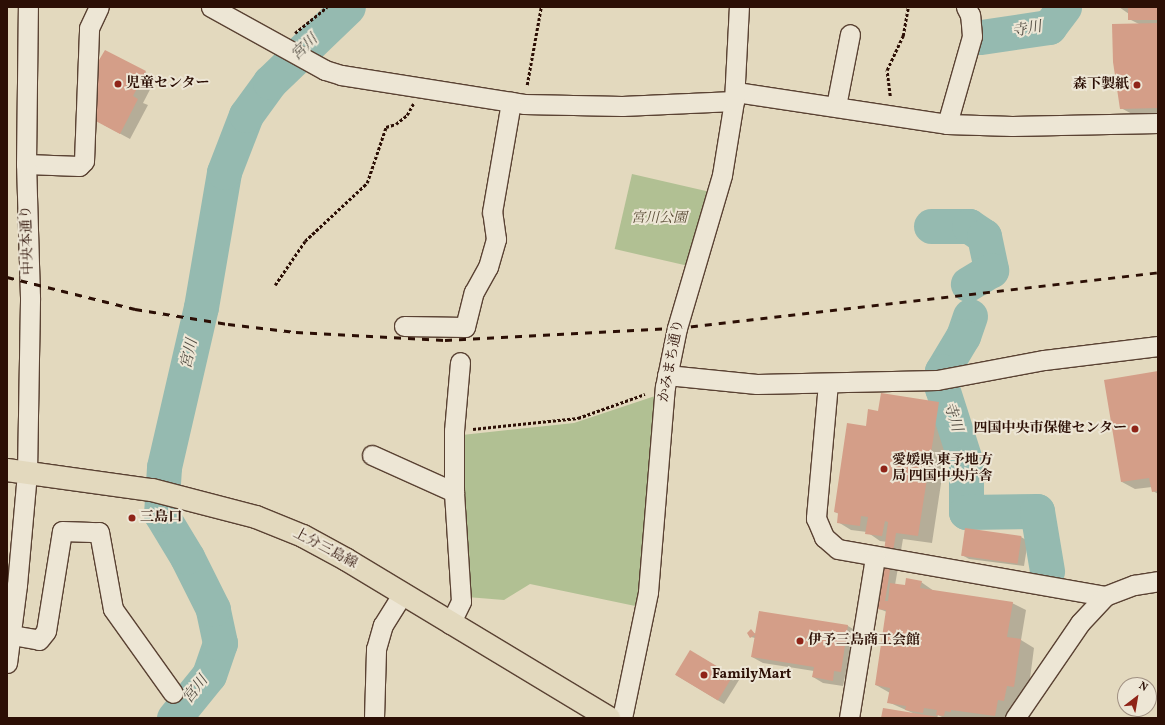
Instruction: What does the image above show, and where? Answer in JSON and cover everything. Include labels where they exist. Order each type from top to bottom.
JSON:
[{"type":"main road","name":"上分三島線","points":[[17,471],[184,496],[256,517],[303,536],[609,718]]},
{"type":"street","name":"中央本通り","points":[[7,663],[12,635],[17,471],[30,297],[26,164],[28,7]]},
{"type":"street","points":[[26,164],[79,166],[84,161],[90,28],[99,7]]},
{"type":"street","points":[[211,7],[310,61],[341,75],[517,103],[622,106],[735,97],[836,106],[947,124],[1012,126],[1158,123]]},
{"type":"street","name":"かみまち通り","points":[[622,718],[648,592],[666,381],[677,328],[722,175],[735,97],[739,7]]},
{"type":"street","points":[[947,124],[972,36],[970,15],[966,7]]},
{"type":"street","points":[[836,106],[850,34]]},
{"type":"street","points":[[404,326],[465,327],[474,292],[488,267],[496,239],[492,212],[517,103]]},
{"type":"street","points":[[666,381],[757,384],[943,379],[1044,360],[1158,346]]},
{"type":"street","points":[[450,624],[461,602],[454,492],[454,431],[460,362]]},
{"type":"street","points":[[828,383],[816,518],[824,537],[838,549],[875,558],[1105,596]]},
{"type":"street","points":[[372,455],[454,492]]},
{"type":"street","points":[[12,635],[39,640],[46,631],[62,531],[99,532],[113,609],[173,693]]},
{"type":"street","points":[[850,718],[875,558]]},
{"type":"street","points":[[1016,718],[1080,623],[1105,596],[1134,585],[1158,581]]},
{"type":"street","points":[[374,718],[376,649],[383,625],[402,594]]},
{"type":"path","points":[[280,44],[327,7]]},
{"type":"path","points":[[517,103],[541,7]]},
{"type":"path","points":[[892,116],[887,70],[903,36],[908,7]]},
{"type":"path","points":[[275,285],[305,241],[367,183],[386,127],[396,124],[407,115],[413,105],[416,88]]},
{"type":"path","points":[[454,431],[578,418],[666,381]]},
{"type":"green space","name":"宮川公園","points":[[632,174],[707,191],[690,266],[615,249]]},
{"type":"green space","points":[[658,395],[640,607],[530,584],[504,600],[467,597],[462,435],[574,423]]},
{"type":"building","points":[[1128,7],[1158,7],[1158,20],[1128,20]]},
{"type":"building","name":"森下製紙","points":[[1158,23],[1158,108],[1120,109],[1113,62],[1112,24]]},
{"type":"building","name":"児童センター","points":[[105,50],[146,71],[133,96],[138,99],[120,134],[92,119],[99,60]]},
{"type":"building","name":"四国中央市保健センター","points":[[1158,371],[1158,491],[1152,492],[1149,478],[1121,482],[1104,380]]},
{"type":"building","points":[[881,393],[939,402],[918,536],[896,533],[885,601],[888,601],[890,583],[905,585],[906,578],[922,581],[920,588],[1013,602],[1007,637],[1021,639],[1014,687],[1007,686],[1004,701],[998,700],[995,716],[951,710],[951,712],[945,711],[944,716],[936,715],[937,710],[924,708],[923,713],[905,710],[906,706],[887,703],[890,688],[875,685],[886,610],[876,609],[888,522],[885,521],[882,536],[865,534],[868,517],[861,516],[860,526],[837,523],[838,513],[834,512],[847,423],[866,426],[868,409],[878,411]]},
{"type":"building","points":[[965,528],[1021,536],[1018,564],[961,556]]},
{"type":"building","name":"伊予三島商工会館","points":[[759,611],[848,625],[841,672],[834,671],[833,681],[812,677],[814,667],[751,657],[755,635],[750,638],[747,633],[751,629],[755,634]]},
{"type":"building","name":"FamilyMart","points":[[690,650],[733,676],[718,701],[675,675]]},
{"type":"building","points":[[883,708],[938,717],[938,718],[881,718]]},
{"type":"waterway","name":"宮川","points":[[174,718],[209,675],[220,643],[213,609],[187,557],[161,514],[164,467],[201,307],[224,172],[246,115],[270,82],[348,7]]},
{"type":"waterway","name":"寺川","points":[[981,37],[1049,27],[1064,7]]},
{"type":"waterway","name":"寺川","points":[[931,226],[969,226],[984,236],[991,270],[968,284]]},
{"type":"waterway","name":"寺川","points":[[970,316],[963,336],[942,371],[942,388],[966,463],[966,512],[1037,511],[1047,571]]},
{"type":"railway","points":[[7,277],[135,309],[228,324],[296,332],[445,340],[677,328],[1158,272]]},
{"type":"place","name":"児童センター","points":[[118,84]]},
{"type":"place","name":"森下製紙","points":[[1137,85]]},
{"type":"place","name":"四国中央市保健センター","points":[[1135,429]]},
{"type":"place","name":"愛媛県 東予地方 局 四国中央庁舎","points":[[884,469]]},
{"type":"place","name":"三島口","points":[[132,518]]},
{"type":"place","name":"伊予三島商工会館","points":[[800,641]]},
{"type":"place","name":"FamilyMart","points":[[704,675]]}]
